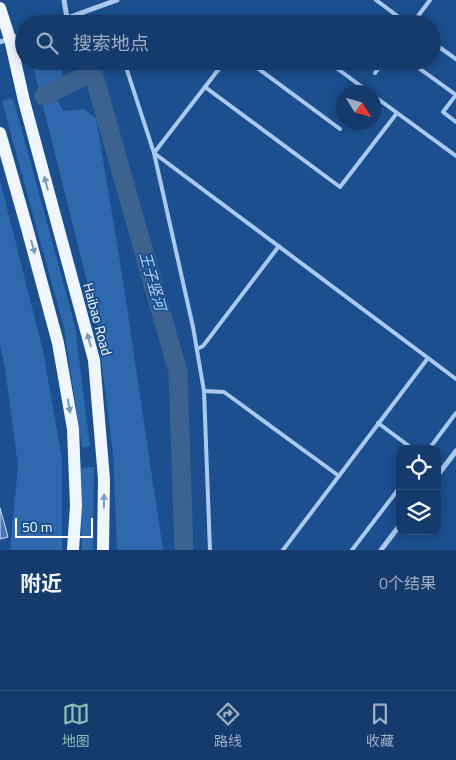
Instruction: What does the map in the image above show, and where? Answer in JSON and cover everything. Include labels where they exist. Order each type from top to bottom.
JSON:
[{"type":"main road","name":"Haibao Road","points":[[0,8],[5,40],[24,101],[94,360],[104,479],[103,550]]},
{"type":"main road","points":[[0,133],[28,228],[58,343],[72,420],[76,506],[73,550]]},
{"type":"street","points":[[64,0],[66,15]]},
{"type":"street","points":[[75,15],[117,0]]},
{"type":"street","points":[[441,471],[456,451]]},
{"type":"street","points":[[380,550],[396,530]]},
{"type":"lane","points":[[376,0],[396,15]]},
{"type":"lane","points":[[419,15],[430,0]]},
{"type":"lane","points":[[441,48],[456,59]]},
{"type":"lane","points":[[127,70],[154,153],[197,349],[204,391],[210,550]]},
{"type":"lane","points":[[154,153],[218,70]]},
{"type":"lane","points":[[260,70],[336,126]]},
{"type":"lane","points":[[338,70],[359,85]]},
{"type":"lane","points":[[422,70],[456,95],[443,112],[456,122]]},
{"type":"lane","points":[[205,87],[340,187],[397,113]]},
{"type":"lane","points":[[381,101],[456,156]]},
{"type":"lane","points":[[154,153],[456,379]]},
{"type":"lane","points":[[197,349],[204,346],[279,246]]},
{"type":"lane","points":[[283,550],[428,358]]},
{"type":"lane","points":[[204,391],[224,392],[339,476]]},
{"type":"lane","points":[[432,445],[456,413]]},
{"type":"lane","points":[[378,424],[407,445]]},
{"type":"lane","points":[[352,550],[398,490]]},
{"type":"shaded area","points":[[34,70],[62,70],[62,80],[57,100],[63,111],[83,109],[96,118],[120,261],[163,550],[117,550],[113,453],[96,318]]},
{"type":"shaded area","points":[[13,98],[75,326],[90,446],[82,448],[64,328],[2,101]]},
{"type":"shaded area","points":[[0,180],[43,351],[62,459],[62,550],[10,550],[18,466],[5,368],[0,345]]},
{"type":"shaded area","points":[[94,467],[93,550],[82,550],[81,468]]},
{"type":"building","points":[[0,508],[8,537],[0,539]]},
{"type":"waterway","name":"王子竖河","points":[[44,96],[93,72],[178,372],[184,550]]}]
